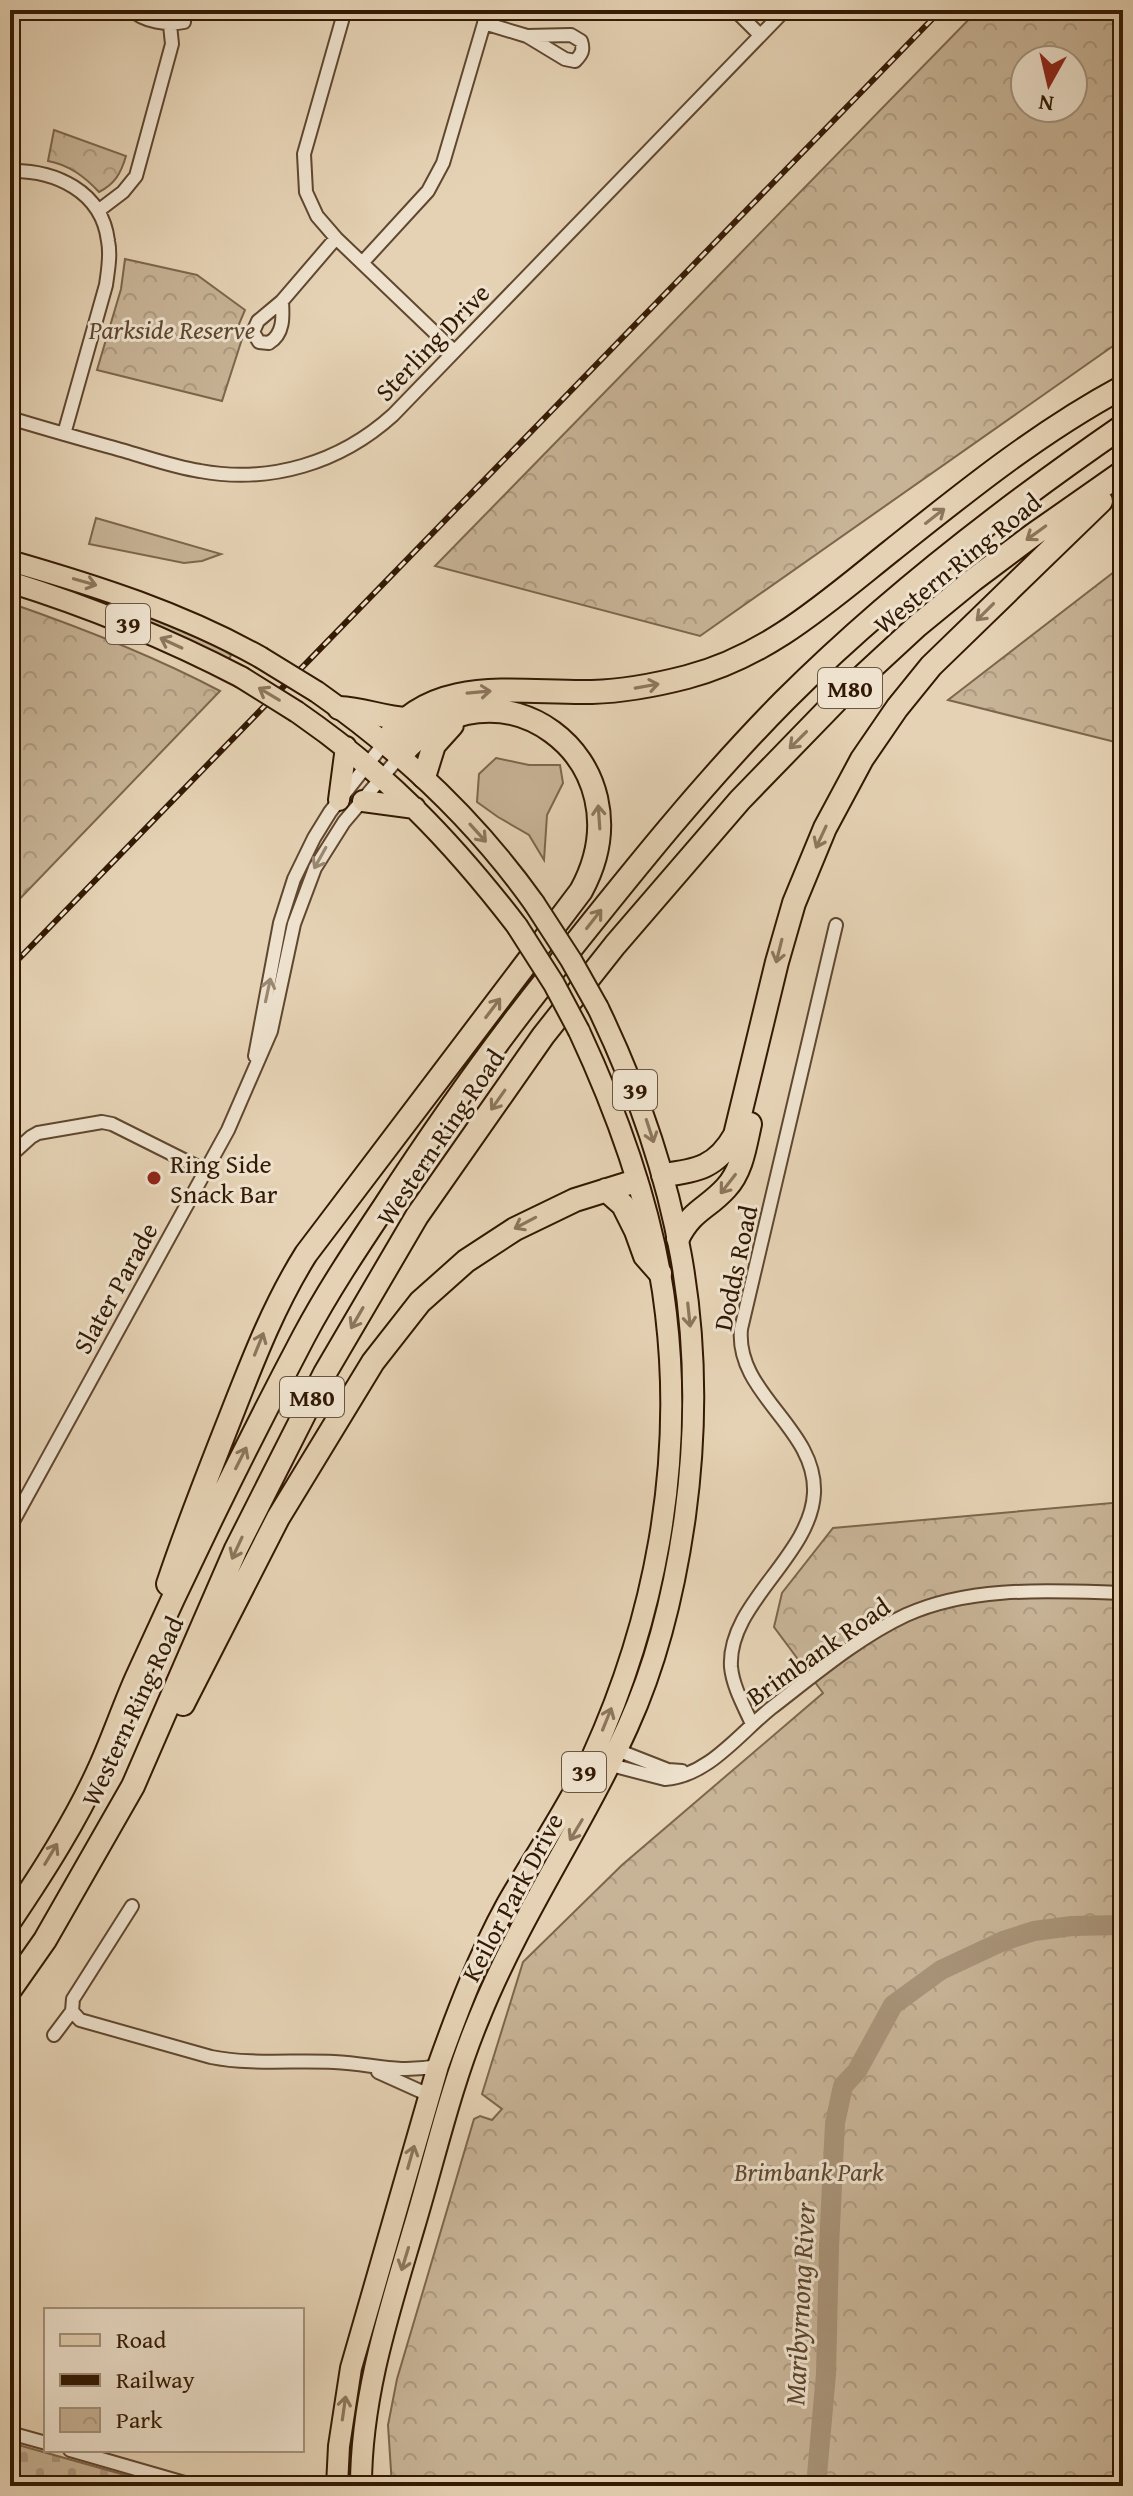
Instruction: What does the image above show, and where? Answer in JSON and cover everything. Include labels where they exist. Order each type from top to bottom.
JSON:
[{"type":"highway","points":[[382,759],[394,730],[430,702],[471,692],[625,690],[689,677],[744,656],[799,625],[968,490],[1050,431],[1123,387]]},
{"type":"highway","name":"Western Ring Road","points":[[10,1921],[100,1768],[135,1680],[232,1476],[300,1344],[347,1261],[426,1140],[528,1002],[664,830],[785,700],[829,658],[951,554],[1062,467],[1123,426]]},
{"type":"highway","name":"Western Ring Road","points":[[10,1990],[45,1940],[133,1786],[236,1549],[325,1373],[417,1216],[543,1036],[615,945],[740,800],[838,699],[917,626],[973,580],[1123,472]]},
{"type":"highway","points":[[663,1175],[702,1168],[728,1147],[739,1121],[784,932],[811,859],[841,796],[878,735],[931,666],[1123,481]]},
{"type":"highway","points":[[344,711],[362,709],[407,719]]},
{"type":"highway","points":[[135,1680],[194,1509],[263,1335],[293,1275],[581,891],[593,869],[600,833],[600,809],[593,783],[574,751],[554,732],[520,716],[482,712],[434,726],[382,759]]},
{"type":"highway","points":[[424,777],[431,751],[439,738],[466,715]]},
{"type":"highway","points":[[678,1238],[688,1220],[727,1188],[739,1167],[754,1102],[767,1000]]},
{"type":"highway","points":[[133,1786],[186,1697],[278,1518],[363,1378],[395,1332],[436,1287],[495,1241],[557,1208],[636,1181]]},
{"type":"highway","points":[[606,1190],[623,1205],[645,1256],[660,1273]]},
{"type":"main road","name":"Keilor Park Drive","points":[[10,561],[101,587],[164,610],[260,657],[344,711],[415,808],[458,852],[517,926],[554,984],[579,1031],[611,1105],[636,1181],[660,1273],[671,1357],[671,1405],[667,1488],[655,1568],[606,1758],[589,1808],[515,1937],[464,2056],[378,2349],[364,2422],[361,2486]]},
{"type":"main road","name":"Keilor Park Drive","points":[[10,582],[59,597],[144,630],[241,677],[346,747],[424,777],[483,838],[534,903],[598,1008],[631,1077],[663,1175],[678,1238],[688,1302],[694,1383],[689,1486],[676,1576],[658,1649],[631,1721],[506,1907],[458,2010],[429,2095],[351,2368],[339,2446],[337,2486]]},
{"type":"main road","points":[[339,800],[346,747]]},
{"type":"main road","points":[[363,801],[415,808]]},
{"type":"main road","points":[[636,1181],[663,1175]]},
{"type":"main road","points":[[429,2095],[444,2089],[452,2097]]},
{"type":"street","points":[[98,211],[123,192],[136,176],[177,23],[137,15],[132,10]]},
{"type":"street","points":[[345,10],[306,144],[303,167],[306,192],[317,216],[336,238],[454,351]]},
{"type":"street","points":[[362,263],[428,191],[443,163],[488,10]]},
{"type":"street","points":[[735,10],[760,35]]},
{"type":"street","name":"Sterling Drive","points":[[10,418],[201,472],[250,475],[287,470],[323,460],[365,437],[393,415],[785,10]]},
{"type":"street","points":[[484,23],[527,36]]},
{"type":"street","points":[[10,171],[30,171],[60,179],[85,195],[98,211],[108,239],[106,285],[64,434]]},
{"type":"street","points":[[282,301],[336,238]]},
{"type":"street","name":"Slater Parade","points":[[254,1067],[258,1031],[288,895],[306,852],[339,800],[382,759]]},
{"type":"street","name":"Slater Parade","points":[[10,1527],[228,1130],[271,1031],[294,924],[309,881],[330,841],[363,801],[382,759]]},
{"type":"street","name":"Dodds Road","points":[[752,1724],[733,1678],[733,1649],[744,1619],[806,1528],[813,1506],[814,1470],[802,1446],[753,1377],[743,1354],[741,1329],[836,925]]},
{"type":"street","points":[[10,1156],[38,1133],[102,1122],[112,1124],[204,1170]]},
{"type":"street","name":"Brimbank Road","points":[[606,1758],[665,1779],[695,1770],[868,1637],[923,1608],[993,1594],[1123,1593]]},
{"type":"street","points":[[132,1906],[71,2004],[72,2011],[80,2020],[211,2057],[256,2063],[334,2062],[403,2071],[438,2066]]},
{"type":"street","points":[[54,2035],[72,2011]]},
{"type":"street","points":[[368,2067],[429,2095]]},
{"type":"street","points":[[10,2433],[44,2442]]},
{"type":"street","points":[[77,2452],[195,2486]]},
{"type":"green space","points":[[978,10],[1123,10],[1123,339],[700,636],[435,566]]},
{"type":"green space","points":[[54,130],[126,156],[113,182],[99,192],[76,172],[48,161]]},
{"type":"green space","name":"Parkside Reserve","points":[[125,259],[197,275],[245,310],[239,324],[242,339],[222,401],[97,370],[121,289]]},
{"type":"green space","points":[[96,518],[221,554],[184,563],[89,544]]},
{"type":"green space","points":[[1123,565],[1123,744],[948,700]]},
{"type":"green space","points":[[10,568],[189,629],[231,655],[227,663],[10,575]]},
{"type":"green space","points":[[10,603],[116,643],[220,691],[10,909]]},
{"type":"green space","points":[[496,758],[529,765],[560,765],[563,783],[547,815],[544,860],[529,835],[477,802],[479,774]]},
{"type":"green space","name":"Brimbank Park","points":[[1123,1502],[1123,2486],[392,2486],[388,2425],[397,2379],[474,2119],[480,2116],[492,2120],[502,2109],[482,2094],[523,1962],[622,1865],[823,1693],[774,1627],[782,1593],[833,1528]]},
{"type":"green space","points":[[10,2442],[22,2446],[164,2486],[10,2486]]},
{"type":"waterway","name":"Maribyrnong River","points":[[816,2486],[826,2374],[835,2123],[843,2086],[857,2071],[893,2005],[941,1970],[1003,1941],[1034,1931],[1072,1926],[1123,1925]]},
{"type":"railway","points":[[10,968],[941,10]]},
{"type":"place","name":"Ring Side Snack Bar","points":[[154,1178]]}]
